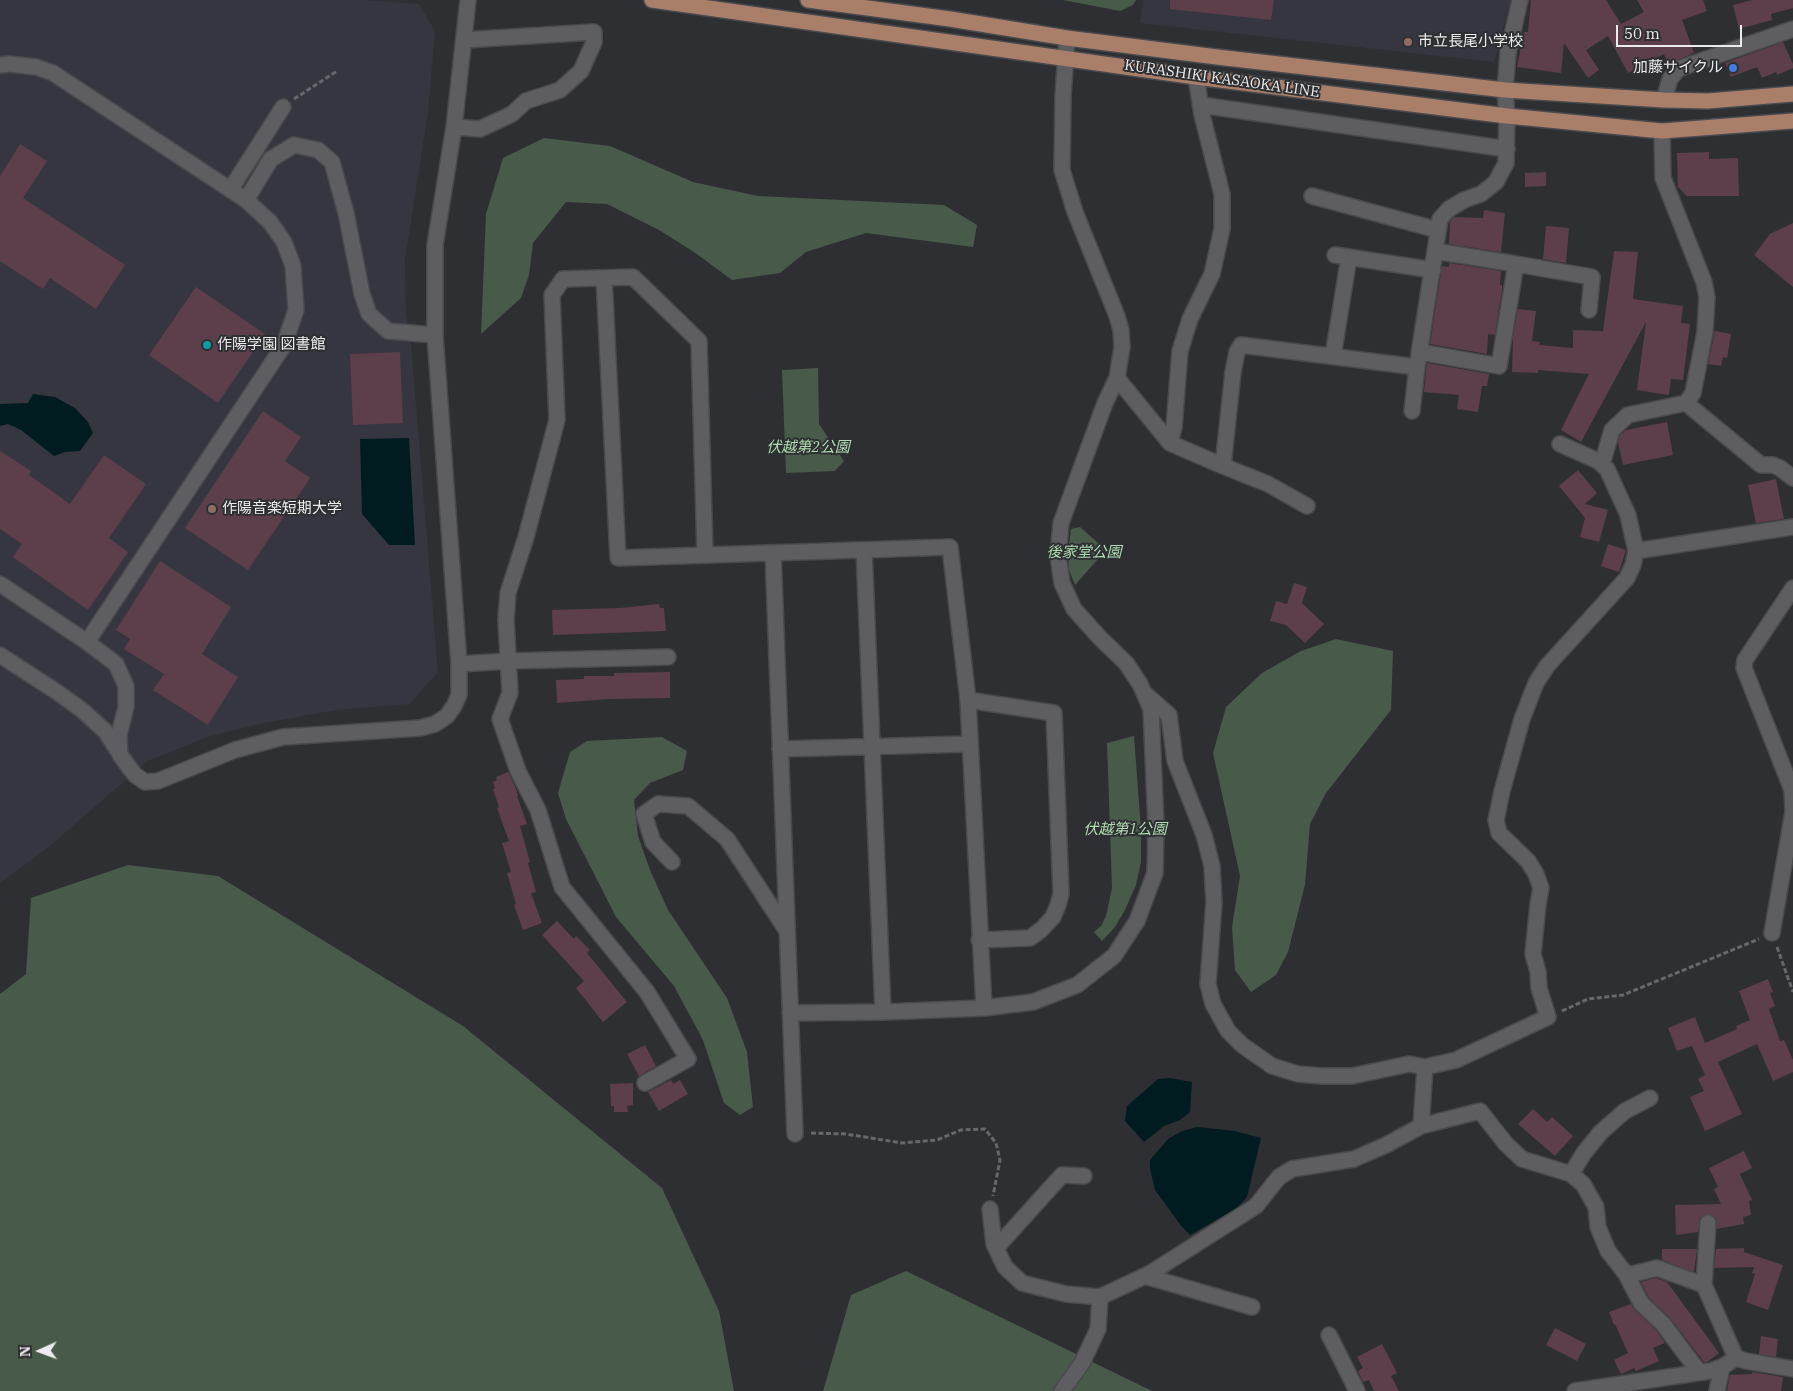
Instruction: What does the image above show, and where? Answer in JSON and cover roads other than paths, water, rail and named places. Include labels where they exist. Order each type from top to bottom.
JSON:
[{"type":"main road","name":"KURASHIKI KASAOKA LINE","points":[[652,0],[1196,77],[1507,116],[1662,131],[1793,122]]},
{"type":"main road","name":"KURASHIKI KASAOKA LINE","points":[[808,0],[950,19],[1067,38],[1505,90],[1708,101],[1793,94]]},
{"type":"street","points":[[0,655],[82,710],[105,731],[135,775],[144,782],[158,781],[235,750],[283,737],[420,728],[435,724],[447,716],[459,695],[459,664],[435,336],[435,245],[454,127],[468,0]]},
{"type":"street","points":[[1412,411],[1440,219],[1449,209],[1464,200],[1481,194],[1496,182],[1506,163],[1507,116],[1505,90],[1508,52],[1520,0]]},
{"type":"street","points":[[1664,100],[1670,79],[1678,70],[1793,29]]},
{"type":"street","points":[[454,127],[480,129],[512,114],[526,101],[560,90],[581,71],[594,42],[594,32],[464,40]]},
{"type":"street","points":[[790,1013],[984,1008],[1033,1002],[1077,985],[1114,956],[1137,921],[1154,873],[1156,825],[1151,709],[1140,684],[1126,662],[1100,638],[1074,609],[1062,583],[1058,556],[1061,523],[1105,404],[1117,378],[1122,347],[1117,316],[1075,212],[1062,170],[1063,96],[1067,38]]},
{"type":"street","points":[[0,65],[10,64],[36,67],[52,73],[246,200],[270,222],[284,242],[293,266],[296,310],[290,330],[276,360],[87,642]]},
{"type":"street","points":[[1170,443],[1174,427],[1180,352],[1190,319],[1212,274],[1222,229],[1222,194],[1200,105],[1196,77]]},
{"type":"street","points":[[1200,105],[1507,149]]},
{"type":"street","points":[[230,190],[283,107]]},
{"type":"street","points":[[1602,464],[1612,430],[1628,415],[1686,403],[1692,393],[1705,332],[1707,297],[1704,282],[1663,178],[1662,131]]},
{"type":"street","points":[[246,200],[271,159],[294,146],[318,150],[332,162],[346,213],[362,294],[369,314],[388,331],[435,336]]},
{"type":"street","points":[[1312,196],[1438,230]]},
{"type":"street","points":[[1436,251],[1592,277],[1589,310]]},
{"type":"street","points":[[1333,356],[1342,256],[1433,270]]},
{"type":"street","points":[[1420,352],[1499,366],[1516,264]]},
{"type":"street","points":[[645,1083],[688,1059],[647,992],[562,887],[538,810],[518,771],[500,719],[510,694],[506,619],[508,593],[526,537],[557,420],[552,295],[563,279],[633,277],[699,341],[705,555]]},
{"type":"street","points":[[604,278],[618,558],[950,547],[968,700],[984,1008]]},
{"type":"street","points":[[1223,466],[1233,372],[1237,352],[1241,345],[1417,367]]},
{"type":"street","points":[[1117,378],[1170,443],[1268,484],[1307,506]]},
{"type":"street","points":[[1686,403],[1761,465],[1773,465],[1793,478]]},
{"type":"street","points":[[1144,693],[1169,715],[1176,761],[1204,835],[1212,866],[1214,902],[1208,984],[1213,1004],[1228,1031],[1242,1045],[1272,1066],[1298,1074],[1352,1076],[1410,1064],[1425,1067],[1456,1060],[1548,1017],[1539,988],[1538,972],[1533,954],[1541,888],[1536,874],[1528,861],[1499,833],[1496,820],[1522,719],[1536,683],[1547,666],[1627,578],[1633,565],[1636,551],[1628,515],[1607,469],[1602,464],[1560,444]]},
{"type":"street","points":[[1636,551],[1793,528]]},
{"type":"street","points":[[864,550],[883,1012]]},
{"type":"street","points":[[773,552],[795,1134]]},
{"type":"street","points":[[0,584],[87,642],[116,664],[126,686],[126,707],[119,735],[120,755]]},
{"type":"street","points":[[1772,933],[1792,812],[1792,790],[1744,668],[1744,660],[1793,588]]},
{"type":"street","points":[[459,664],[668,656]]},
{"type":"street","points":[[968,700],[1054,714],[1061,894],[1058,905],[1054,917],[1030,938],[979,940]]},
{"type":"street","points":[[780,749],[970,744]]},
{"type":"street","points":[[672,862],[653,842],[644,814],[658,804],[688,806],[727,839],[787,933]]},
{"type":"street","points":[[1421,1126],[1425,1067]]},
{"type":"street","points":[[1571,1174],[1584,1153],[1601,1132],[1625,1111],[1650,1098]]},
{"type":"street","points":[[990,1209],[996,1248],[1005,1267],[1022,1283],[1066,1294],[1100,1297],[1146,1276],[1256,1206],[1279,1177],[1292,1169],[1354,1159],[1386,1145],[1421,1126],[1480,1111],[1506,1144],[1522,1159],[1571,1174],[1583,1184],[1596,1207],[1598,1227],[1608,1252],[1626,1274],[1641,1303],[1663,1324],[1699,1372]]},
{"type":"street","points":[[996,1248],[1062,1175],[1084,1176]]},
{"type":"street","points":[[1708,1223],[1704,1285],[1736,1358]]},
{"type":"street","points":[[1626,1274],[1657,1268],[1704,1285]]},
{"type":"street","points":[[1146,1276],[1252,1307]]},
{"type":"street","points":[[1062,1391],[1082,1363],[1098,1329],[1100,1297]]},
{"type":"street","points":[[1328,1335],[1357,1391]]},
{"type":"street","points":[[1575,1391],[1699,1372],[1722,1367],[1736,1358],[1793,1369]]},
{"type":"street","points":[[1717,1391],[1722,1367]]},
{"type":"water","points":[[33,394],[55,397],[75,408],[88,422],[93,433],[80,451],[65,452],[54,456],[21,430],[8,424],[0,426],[0,404],[28,403]]},
{"type":"water","points":[[409,438],[415,545],[389,545],[362,514],[360,439]]},
{"type":"water","points":[[1170,1078],[1192,1082],[1190,1112],[1180,1120],[1164,1126],[1144,1142],[1125,1121],[1127,1106],[1158,1079]]},
{"type":"water","points":[[1197,1127],[1235,1131],[1261,1138],[1247,1197],[1237,1208],[1190,1235],[1155,1190],[1150,1160],[1168,1139],[1182,1131]]},
{"type":"place","name":"市立長尾小学校","points":[[1408,42]]},
{"type":"place","name":"加藤サイクル","points":[[1733,68]]},
{"type":"place","name":"作陽学園 図書館","points":[[207,345]]},
{"type":"place","name":"作陽音楽短期大学","points":[[212,509]]},
{"type":"park label","name":"伏越第2公園","points":[[808,448]]},
{"type":"park label","name":"後家堂公園","points":[[1084,553]]},
{"type":"park label","name":"伏越第1公園","points":[[1125,830]]}]
